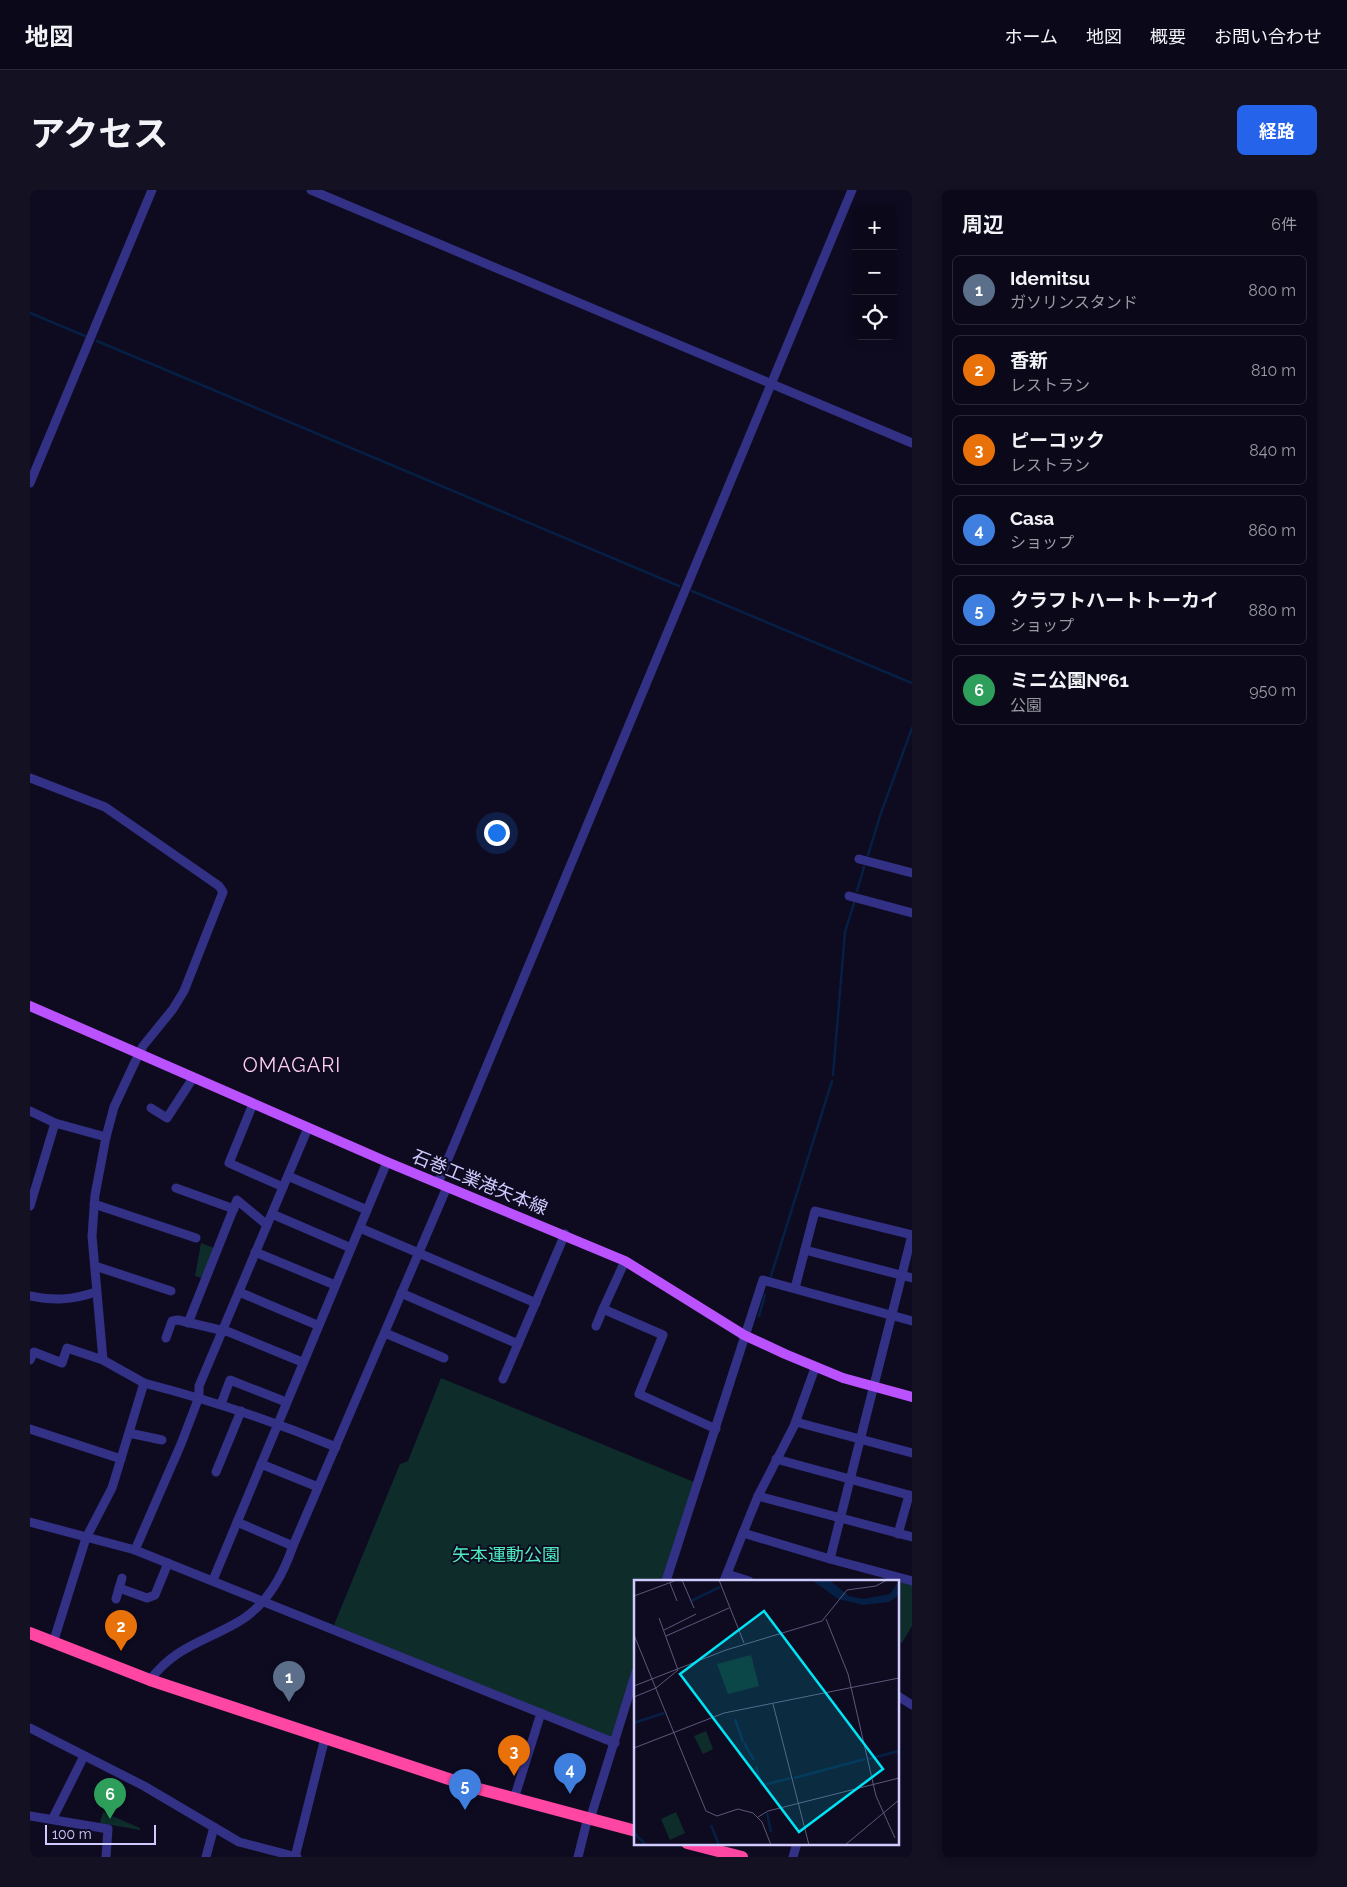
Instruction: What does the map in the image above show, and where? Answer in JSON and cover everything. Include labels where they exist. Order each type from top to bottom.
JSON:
[{"type":"highway","points":[[30,1633],[150,1680],[325,1738],[514,1799],[634,1830]]},
{"type":"highway","points":[[690,1844],[742,1857]]},
{"type":"main road","name":"石巻工業港矢本線","points":[[30,1006],[387,1162],[565,1234],[625,1261],[744,1335],[815,1368],[872,1387],[912,1397]]},
{"type":"street","points":[[30,483],[152,190]]},
{"type":"street","points":[[311,190],[912,443]]},
{"type":"street","points":[[150,1680],[160,1667],[186,1646],[240,1621],[277,1584],[286,1567],[293,1546],[419,1253],[443,1185],[852,190]]},
{"type":"street","points":[[30,778],[105,807],[219,886],[223,892],[184,991],[174,1009],[138,1054],[114,1107],[106,1137],[94,1204],[92,1236],[103,1360]]},
{"type":"street","points":[[859,859],[912,873]]},
{"type":"street","points":[[849,896],[912,913]]},
{"type":"street","points":[[151,1108],[169,1120],[193,1078]]},
{"type":"street","points":[[253,1104],[229,1163],[283,1187]]},
{"type":"street","points":[[30,1111],[55,1122],[106,1137]]},
{"type":"street","points":[[30,1206],[55,1122]]},
{"type":"street","points":[[135,1550],[199,1397],[198,1386],[308,1128]]},
{"type":"street","points":[[212,1580],[387,1162]]},
{"type":"street","points":[[288,1176],[367,1210]]},
{"type":"street","points":[[176,1188],[234,1209]]},
{"type":"street","points":[[188,1323],[237,1200],[267,1225]]},
{"type":"street","points":[[94,1204],[196,1238]]},
{"type":"street","points":[[794,1288],[815,1211],[912,1235],[830,1559]]},
{"type":"street","points":[[272,1214],[351,1248]]},
{"type":"street","points":[[360,1228],[536,1303]]},
{"type":"street","points":[[503,1379],[565,1234]]},
{"type":"street","points":[[805,1250],[912,1278]]},
{"type":"street","points":[[255,1252],[335,1285]]},
{"type":"street","points":[[596,1326],[625,1261]]},
{"type":"street","points":[[95,1266],[171,1292]]},
{"type":"street","points":[[666,1580],[762,1280],[912,1321]]},
{"type":"street","points":[[30,1296],[74,1300],[96,1292]]},
{"type":"street","points":[[239,1292],[318,1325]]},
{"type":"street","points":[[401,1294],[518,1344]]},
{"type":"street","points":[[603,1309],[663,1335],[639,1394],[716,1429]]},
{"type":"street","points":[[166,1338],[172,1322],[178,1320],[229,1332],[302,1362]]},
{"type":"street","points":[[385,1333],[444,1358]]},
{"type":"street","points":[[31,1354],[62,1363],[67,1348],[103,1360],[144,1383],[221,1404],[278,1423],[336,1447]]},
{"type":"street","points":[[743,1580],[725,1577],[758,1496],[796,1422],[815,1368]]},
{"type":"street","points":[[221,1404],[230,1380],[286,1402]]},
{"type":"street","points":[[53,1643],[86,1538],[106,1502],[130,1433],[144,1383]]},
{"type":"street","points":[[216,1472],[241,1411]]},
{"type":"street","points":[[796,1422],[912,1453]]},
{"type":"street","points":[[30,1429],[121,1459]]},
{"type":"street","points":[[130,1433],[162,1440]]},
{"type":"street","points":[[776,1459],[910,1495],[898,1534]]},
{"type":"street","points":[[261,1464],[318,1487]]},
{"type":"street","points":[[758,1496],[912,1537]]},
{"type":"street","points":[[30,1522],[135,1550],[614,1743]]},
{"type":"street","points":[[237,1522],[293,1546]]},
{"type":"street","points":[[743,1534],[884,1577],[912,1581]]},
{"type":"street","points":[[119,1588],[147,1598],[155,1595],[168,1563]]},
{"type":"street","points":[[116,1599],[122,1578]]},
{"type":"street","points":[[578,1857],[614,1743],[631,1701],[634,1684]]},
{"type":"street","points":[[899,1697],[912,1705]]},
{"type":"street","points":[[514,1799],[541,1714]]},
{"type":"street","points":[[30,1728],[144,1786],[239,1842],[296,1857],[325,1738]]},
{"type":"street","points":[[53,1818],[84,1756]]},
{"type":"street","points":[[30,1816],[53,1818],[108,1829],[106,1857]]},
{"type":"street","points":[[208,1856],[214,1827]]},
{"type":"street","points":[[793,1857],[797,1844]]},
{"type":"green space","points":[[201,1243],[214,1248],[202,1278],[195,1276]]},
{"type":"green space","name":"矢本運動公園","points":[[441,1378],[694,1482],[662,1580],[634,1580],[634,1668],[611,1737],[492,1693],[334,1625],[400,1464],[408,1461]]},
{"type":"green space","points":[[899,1582],[912,1585],[912,1626],[902,1643],[899,1642]]},
{"type":"green space","points":[[103,1812],[140,1828],[140,1830],[100,1823]]},
{"type":"waterway","points":[[30,313],[85,336]]},
{"type":"waterway","points":[[97,341],[679,586]]},
{"type":"waterway","points":[[692,591],[912,683]]},
{"type":"waterway","points":[[868,855],[912,728]]},
{"type":"waterway","points":[[857,891],[864,867]]},
{"type":"waterway","points":[[833,1075],[845,932],[854,903]]},
{"type":"waterway","points":[[771,1276],[832,1081]]},
{"type":"waterway","points":[[759,1316],[765,1295]]},
{"type":"place","name":"香新","points":[[121,1651]]},
{"type":"place","name":"Idemitsu","points":[[289,1702]]},
{"type":"place","name":"ピーコック","points":[[514,1776]]},
{"type":"place","name":"Casa","points":[[570,1794]]},
{"type":"place","name":"クラフトハートトーカイ","points":[[465,1810]]},
{"type":"place","name":"ミニ公園№61","points":[[110,1819]]},
{"type":"district","name":"OMAGARI","points":[[292,1065]]}]
